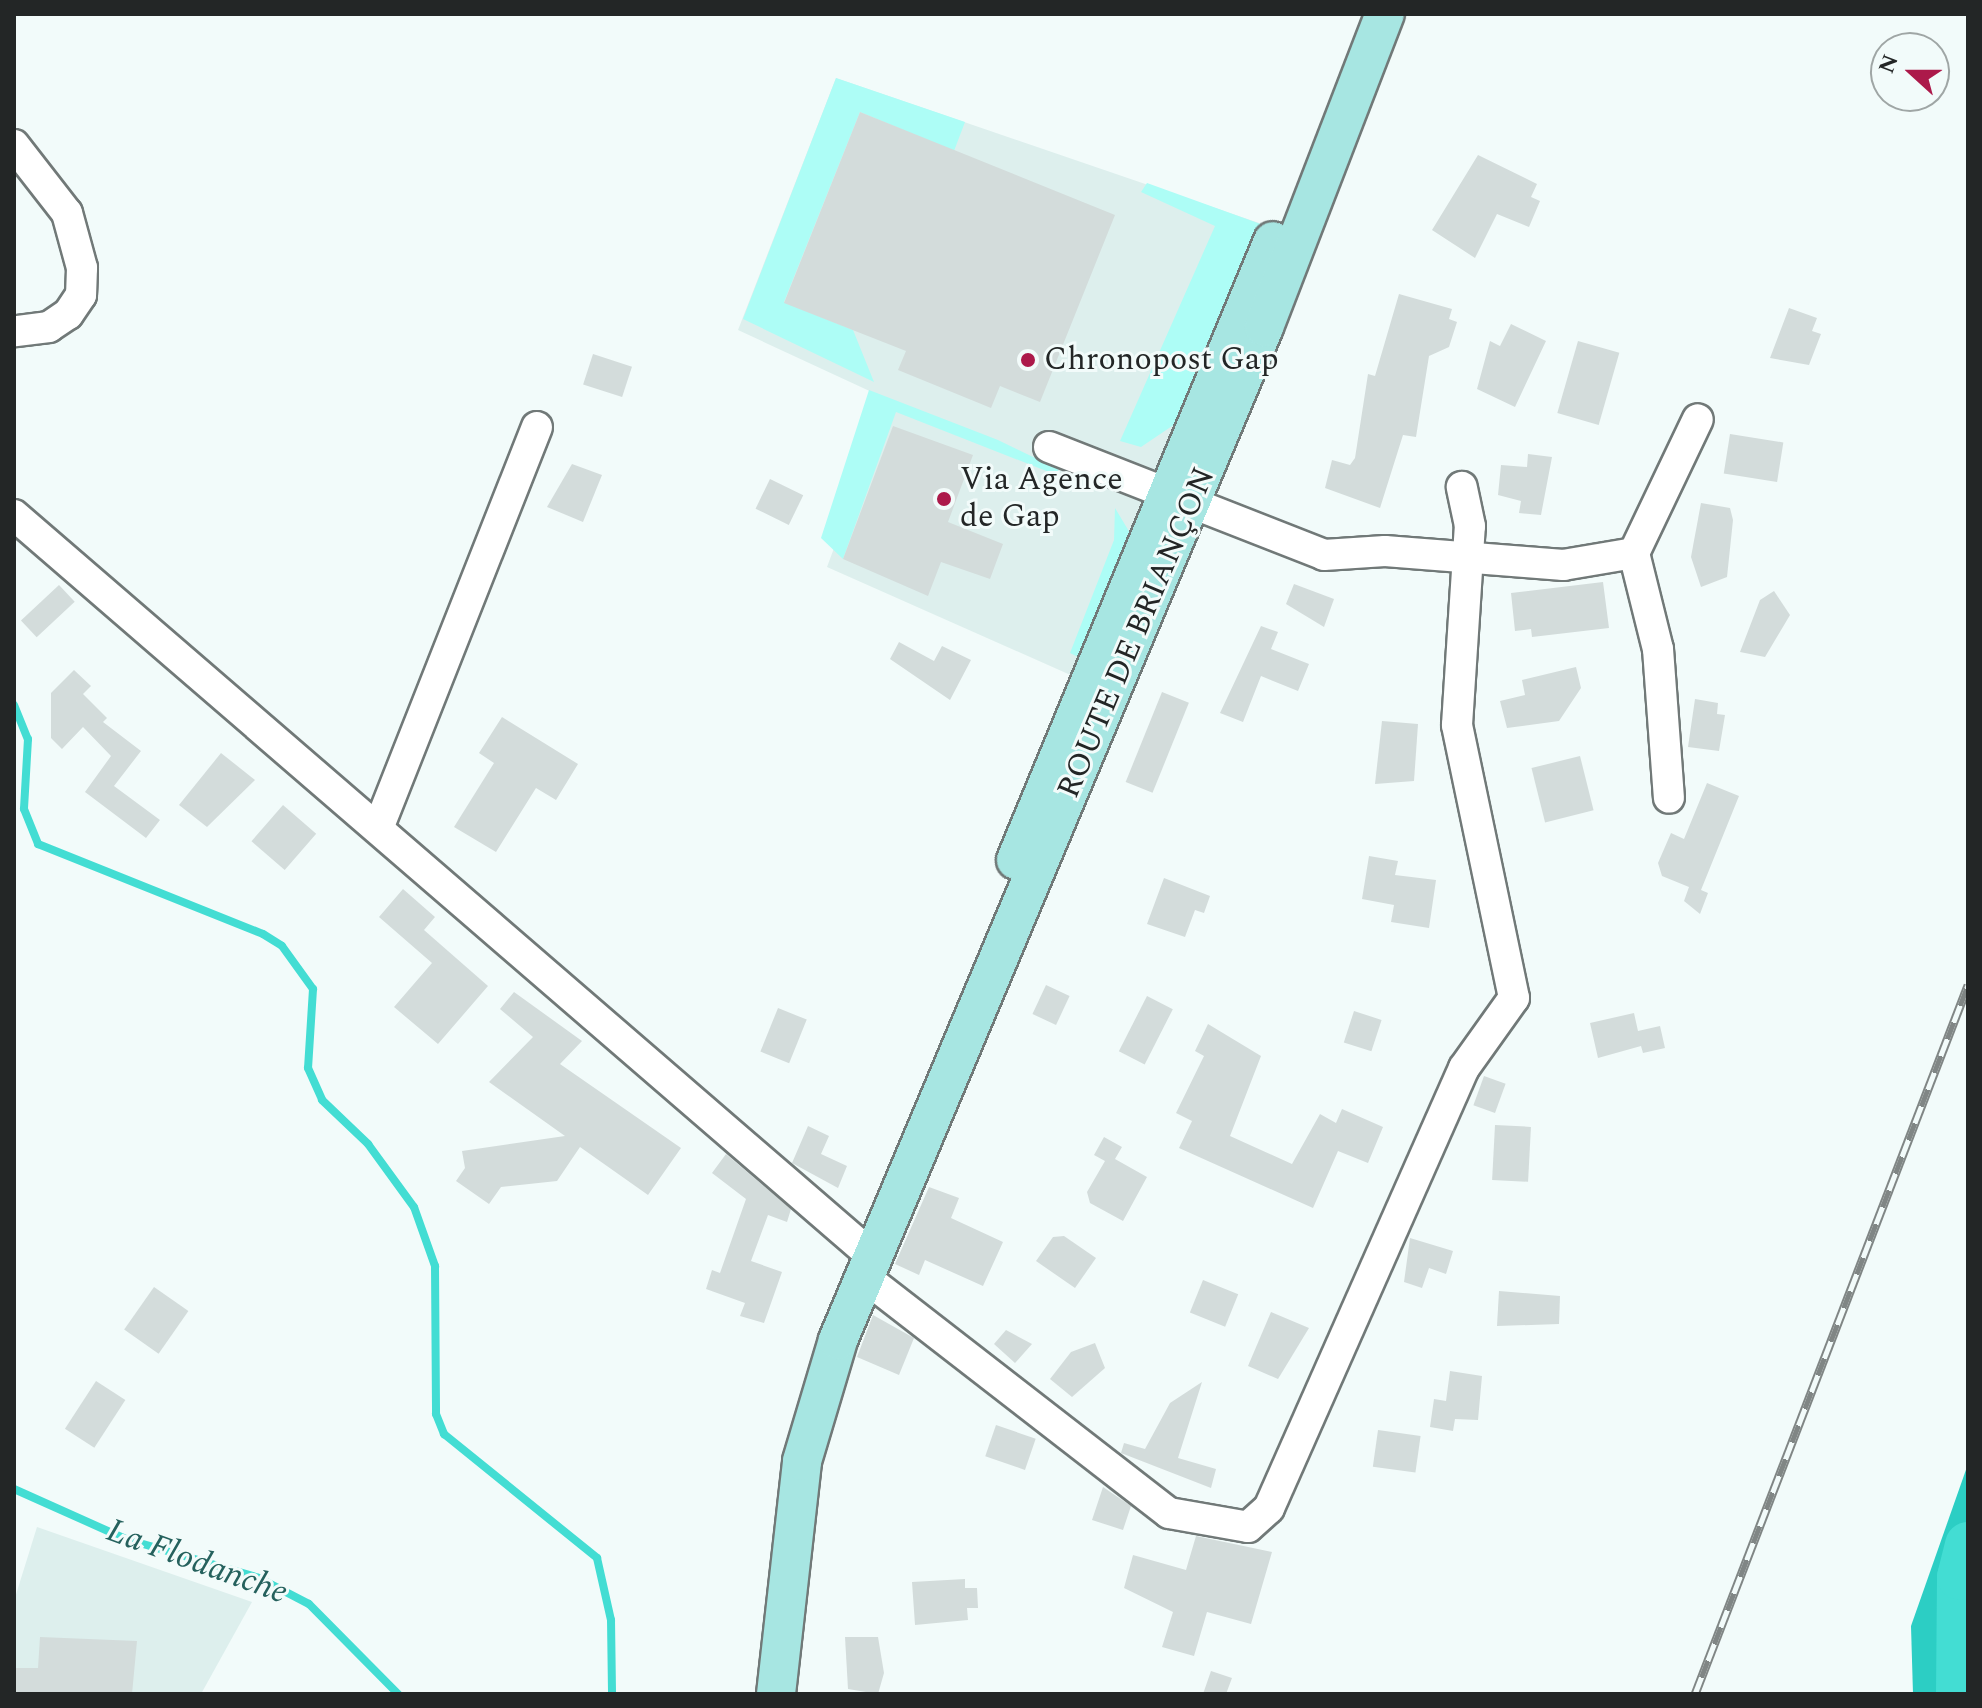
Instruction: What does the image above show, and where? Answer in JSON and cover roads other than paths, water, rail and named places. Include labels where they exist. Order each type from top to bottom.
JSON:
[{"type":"main road","name":"ROUTE DE BRIANÇON","points":[[869,1259],[1091,745],[1177,499],[1224,349],[1379,14]]},
{"type":"main road","name":"ROUTE DE BRIANÇON","points":[[776,1694],[802,1461],[869,1259],[1042,789],[1177,499],[1385,14]]},
{"type":"street","points":[[14,145],[67,213],[82,268],[81,295],[68,314],[49,327],[14,331]]},
{"type":"street","points":[[1669,798],[1658,649],[1634,553],[1698,419]]},
{"type":"street","points":[[379,826],[537,427]]},
{"type":"street","points":[[1049,447],[1324,555],[1385,551],[1563,565],[1634,553]]},
{"type":"street","points":[[14,515],[379,826],[869,1259],[1169,1513],[1248,1527],[1269,1508],[1464,1068],[1514,998],[1457,725],[1468,559],[1462,487]]},
{"type":"waterway","points":[[14,705],[28,739],[24,809],[38,844],[263,934],[282,946],[313,989],[308,1068],[322,1100],[368,1144],[414,1207],[435,1266],[436,1414],[444,1434],[597,1558],[611,1620],[612,1694]]},
{"type":"waterway","name":"La Flodanche","points":[[14,1489],[126,1539],[259,1578],[309,1604],[398,1694]]},
{"type":"waterway","points":[[1959,1694],[1960,1577],[1968,1545]]},
{"type":"railway","points":[[1695,1694],[1968,985]]},
{"type":"place","name":"Chronopost Gap","points":[[1028,360]]},
{"type":"place","name":"Via Agence de Gap","points":[[944,499]]}]
